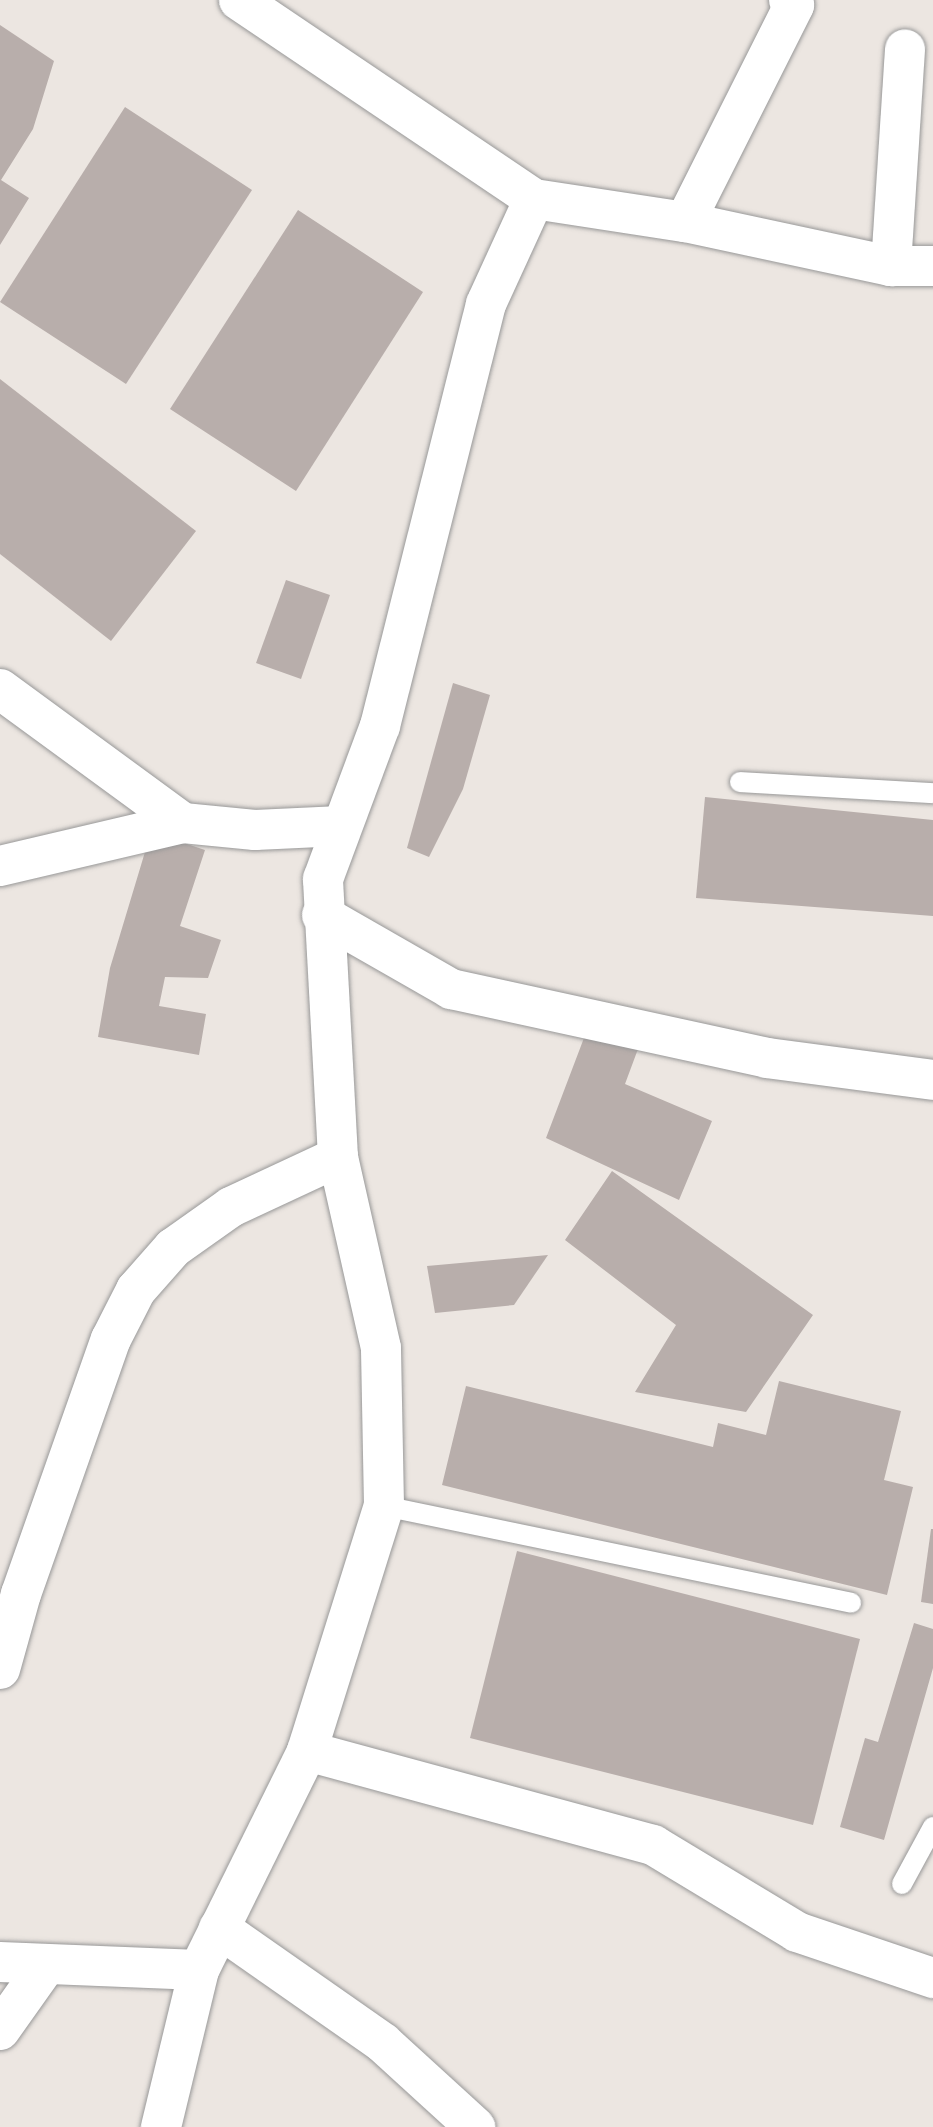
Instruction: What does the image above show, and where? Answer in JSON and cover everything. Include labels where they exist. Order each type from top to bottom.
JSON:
[{"type":"street","points":[[239,0],[534,199],[685,222],[891,266],[933,266]]},
{"type":"street","points":[[685,222],[793,2]]},
{"type":"street","points":[[891,266],[905,49]]},
{"type":"street","points":[[161,2127],[199,1970],[307,1751],[384,1506],[381,1348],[338,1157],[322,915],[323,879],[380,726],[486,304],[534,199]]},
{"type":"street","points":[[0,689],[183,823]]},
{"type":"street","points":[[0,866],[183,823],[255,830],[341,826]]},
{"type":"street","points":[[322,915],[451,989],[767,1058],[933,1080]]},
{"type":"street","points":[[0,1669],[21,1594],[106,1354],[136,1290],[173,1248],[231,1207],[338,1157]]},
{"type":"street","points":[[307,1751],[653,1845],[797,1932],[933,1978]]},
{"type":"street","points":[[219,1928],[383,2043],[475,2127]]},
{"type":"street","points":[[0,1962],[199,1970]]},
{"type":"street","points":[[0,2030],[46,1965]]},
{"type":"lane","points":[[740,782],[933,793]]},
{"type":"lane","points":[[384,1506],[851,1603]]},
{"type":"lane","points":[[902,1884],[933,1827]]},
{"type":"building","points":[[0,25],[54,61],[33,129],[1,180],[29,198],[0,245]]},
{"type":"building","points":[[125,107],[252,190],[126,384],[0,302]]},
{"type":"building","points":[[298,210],[423,292],[296,491],[170,409]]},
{"type":"building","points":[[0,379],[196,531],[111,641],[0,554]]},
{"type":"building","points":[[286,580],[330,595],[301,679],[256,663]]},
{"type":"building","points":[[453,683],[490,695],[463,789],[429,857],[407,848]]},
{"type":"building","points":[[705,797],[933,820],[933,916],[696,898]]},
{"type":"building","points":[[151,832],[205,850],[180,926],[221,940],[208,978],[165,977],[159,1006],[206,1014],[199,1055],[98,1037],[110,968]]},
{"type":"building","points":[[587,1030],[638,1049],[625,1084],[712,1121],[679,1200],[546,1138]]},
{"type":"building","points":[[612,1171],[813,1315],[746,1412],[635,1392],[676,1325],[565,1240]]},
{"type":"building","points":[[548,1255],[514,1305],[435,1313],[427,1266]]},
{"type":"building","points":[[779,1381],[901,1411],[884,1480],[913,1487],[887,1595],[442,1485],[466,1386],[713,1447],[718,1423],[766,1435]]},
{"type":"building","points":[[933,1529],[933,1604],[921,1602]]},
{"type":"building","points":[[517,1551],[860,1639],[813,1825],[470,1738]]},
{"type":"building","points":[[914,1623],[933,1629],[933,1668],[884,1840],[840,1827],[865,1738],[878,1742]]}]
